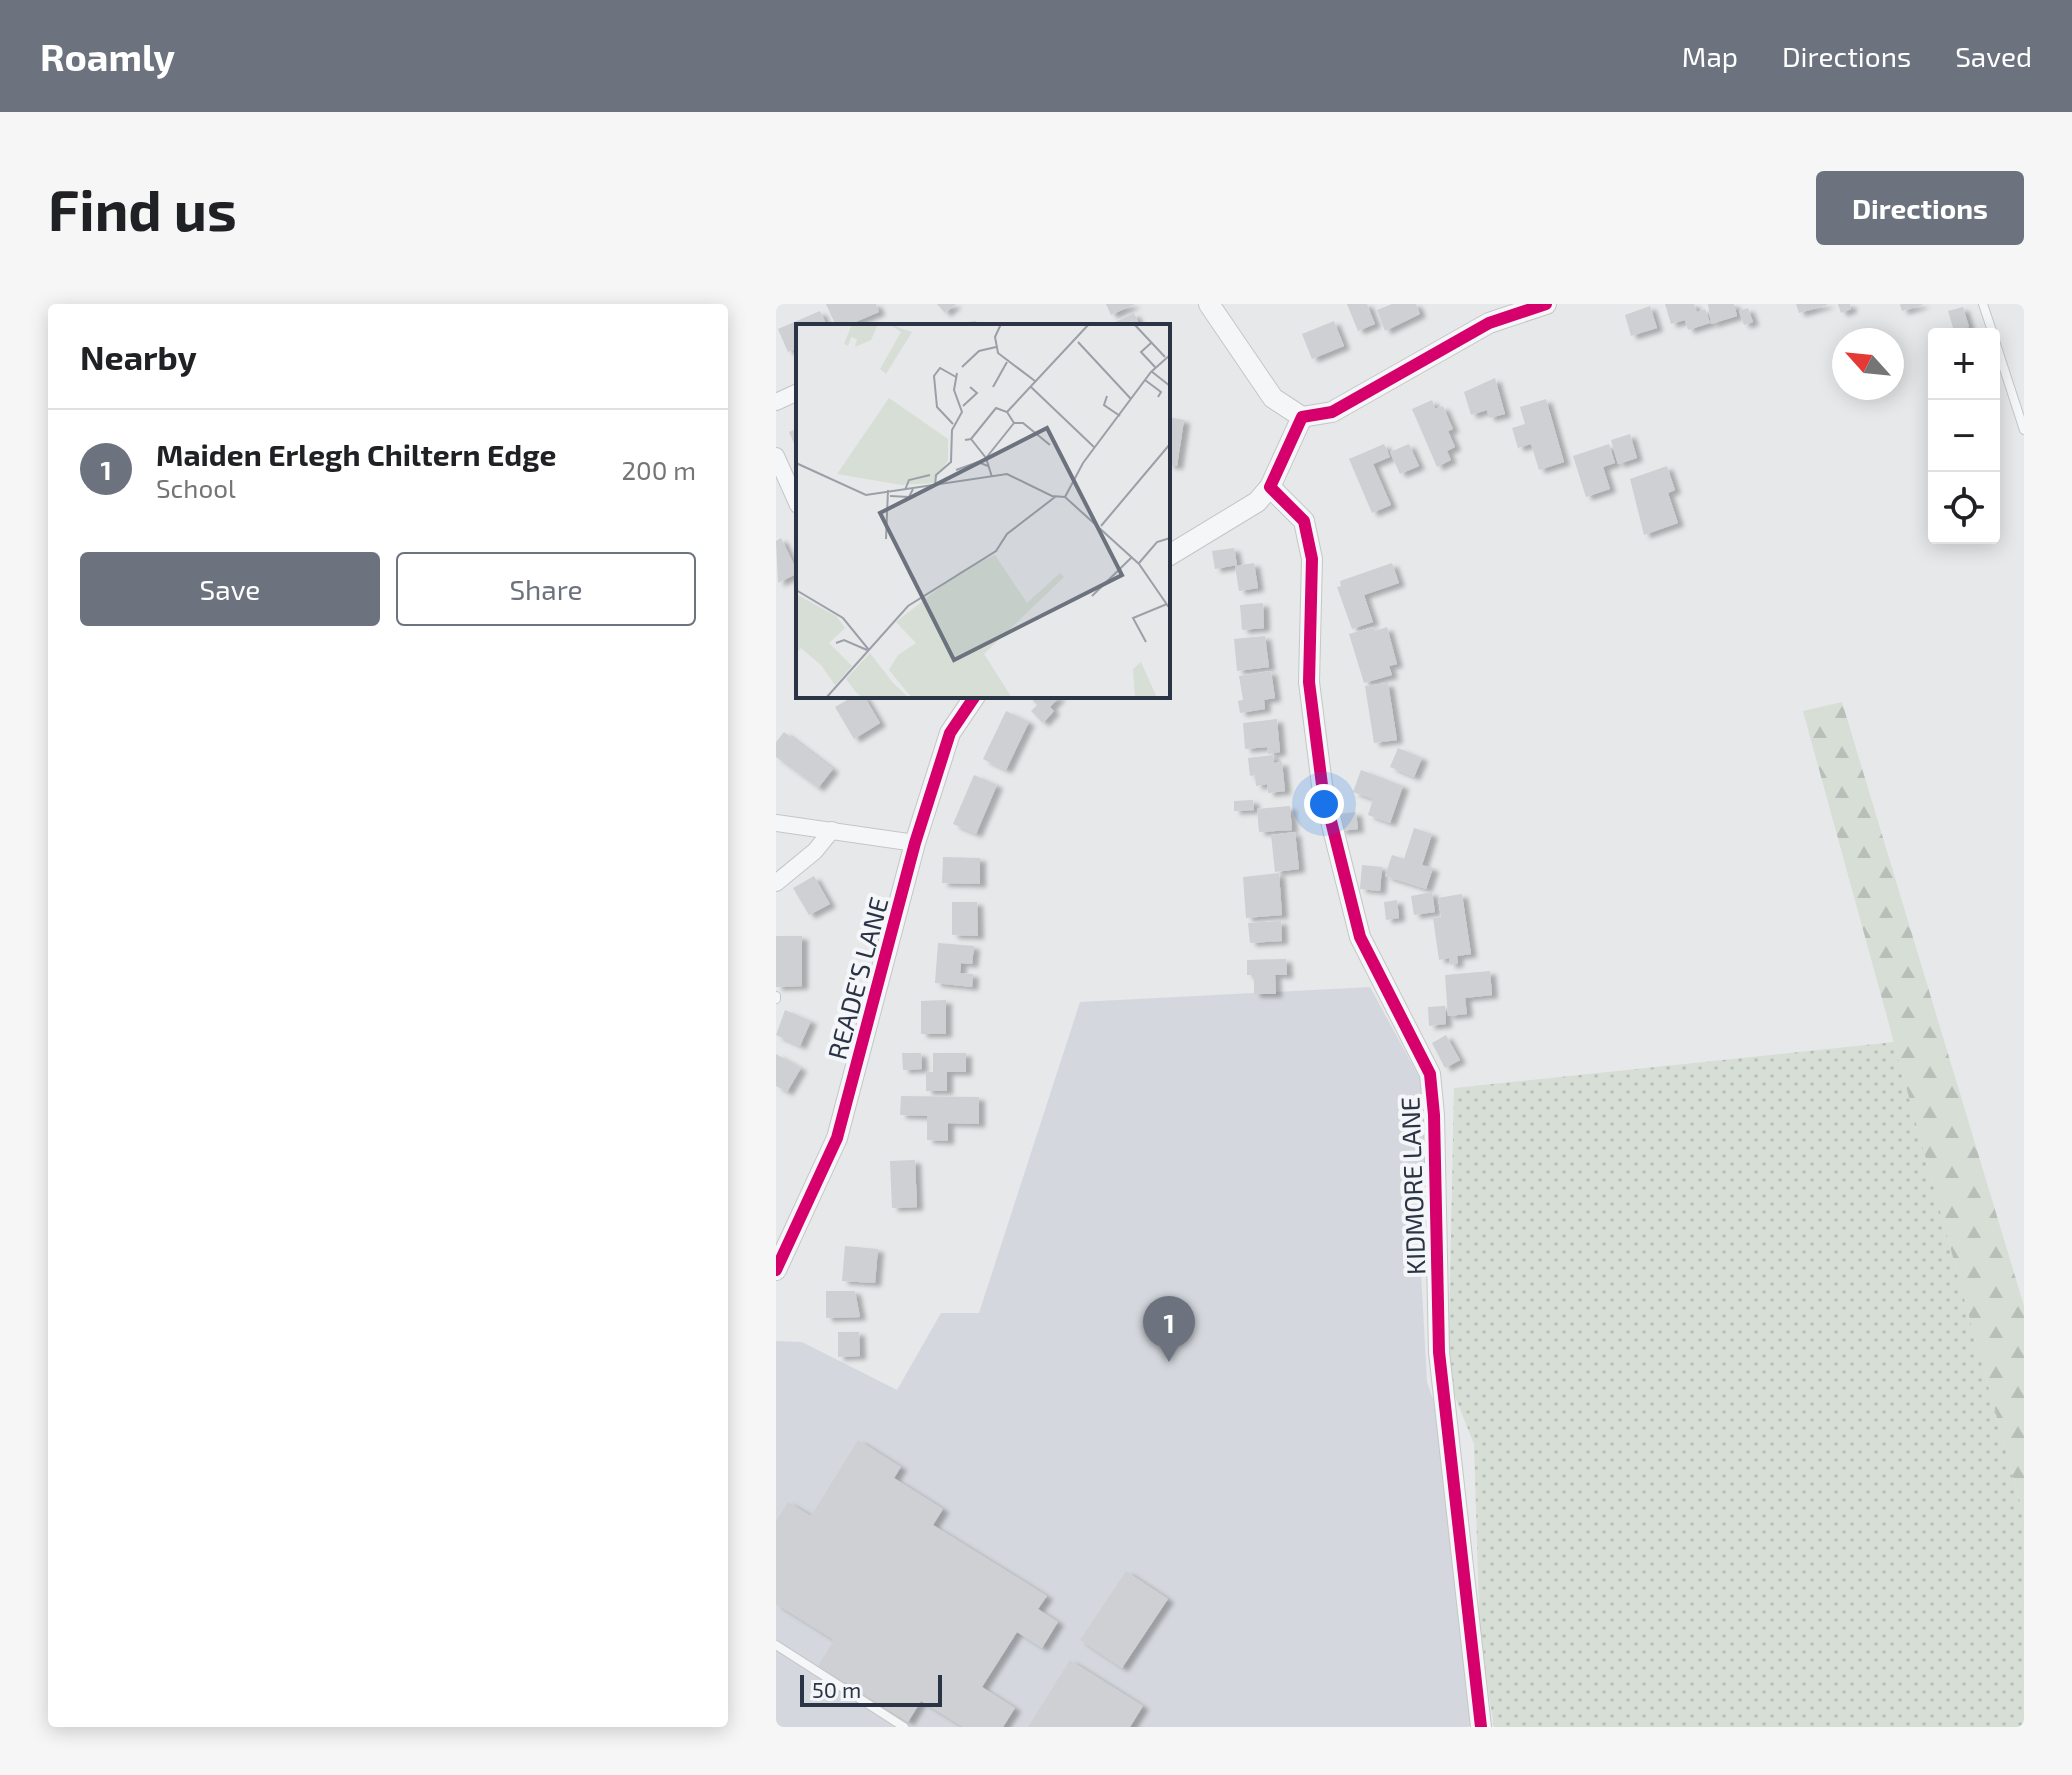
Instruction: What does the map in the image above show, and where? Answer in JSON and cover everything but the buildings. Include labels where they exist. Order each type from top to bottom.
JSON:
[{"type":"street","points":[[1209,304],[1273,398],[1302,417],[1332,412],[1489,323],[1546,304]]},
{"type":"street","points":[[776,402],[796,393]]},
{"type":"street","points":[[1170,555],[1242,515],[1270,487],[1302,417]]},
{"type":"street","points":[[776,456],[796,501]]},
{"type":"street","name":"KIDMORE LANE","points":[[1270,487],[1304,521],[1312,559],[1311,696],[1322,785],[1360,937],[1430,1074],[1434,1115],[1439,1352],[1481,1727]]},
{"type":"street","name":"READE'S LANE","points":[[777,1264],[837,1138],[915,843],[950,733],[974,698]]},
{"type":"street","points":[[776,823],[915,843]]},
{"type":"street","points":[[776,883],[815,851],[832,830]]},
{"type":"lane","points":[[1983,304],[1990,328]]},
{"type":"lane","points":[[2000,357],[2024,430]]},
{"type":"lane","points":[[776,1645],[904,1727]]},
{"type":"shaded area","points":[[1370,987],[1429,1095],[1419,1236],[1427,1382],[1456,1465],[1464,1594],[1459,1631],[1475,1722],[1468,1727],[776,1727],[776,1341],[802,1342],[897,1390],[941,1313],[979,1313],[1080,1002]]},
{"type":"green space","points":[[1842,702],[2024,1306],[2024,1516],[1803,711]]},
{"type":"green space","points":[[1894,1042],[2024,1516],[2024,1727],[1494,1727],[1480,1638],[1474,1444],[1448,1379],[1454,1088]]},
{"type":"cycle path","points":[[1481,1727],[1439,1352],[1434,1115],[1430,1074],[1360,937],[1322,785],[1309,682],[1312,559],[1304,521],[1270,487],[1302,417],[1332,412],[1489,323],[1546,304]]},
{"type":"cycle path","points":[[776,1270],[837,1138],[915,843],[950,733],[974,698]]},
{"type":"place","name":"Maiden Erlegh Chiltern Edge","points":[[1169,1362]]}]
